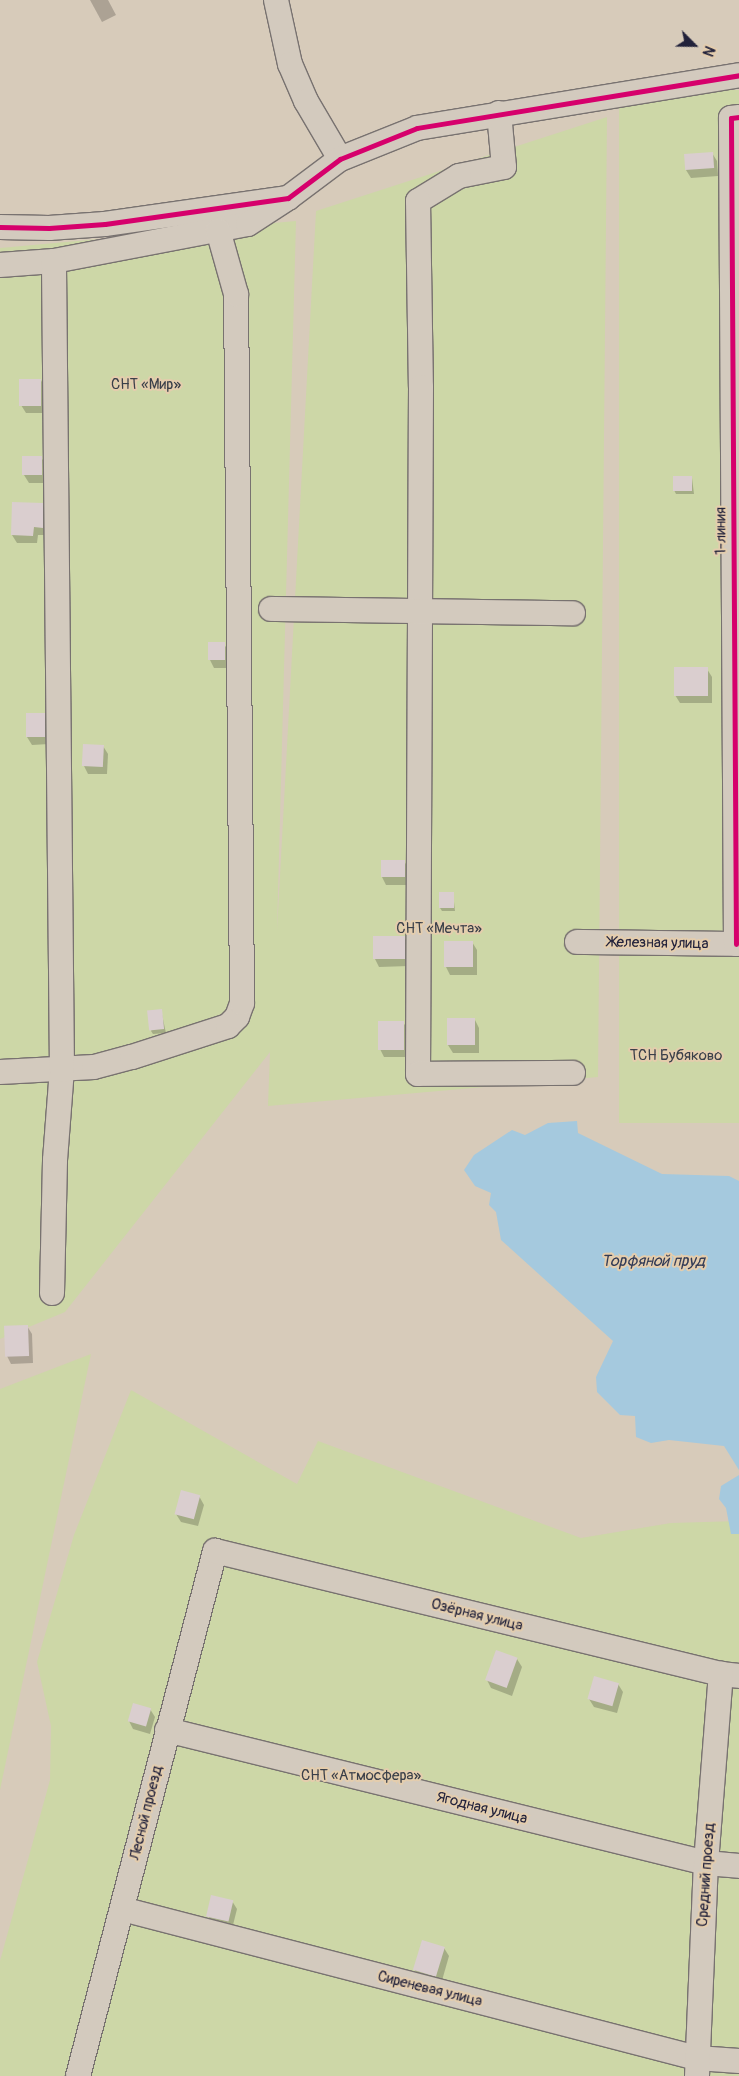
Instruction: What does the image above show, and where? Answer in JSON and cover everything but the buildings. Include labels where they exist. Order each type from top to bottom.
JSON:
[{"type":"street","points":[[276,0],[290,64],[306,101],[340,159]]},
{"type":"street","points":[[0,265],[54,261],[248,224],[288,198],[340,159],[417,128],[739,75]]},
{"type":"street","points":[[499,113],[504,167],[459,176],[418,201],[421,387],[418,1074],[573,1073]]},
{"type":"street","name":"1-линия","points":[[735,118],[737,944]]},
{"type":"street","points":[[0,226],[49,228],[105,224],[288,198]]},
{"type":"street","points":[[0,1072],[94,1067],[228,1026],[237,1017],[242,1003],[236,294],[218,230]]},
{"type":"street","points":[[52,1293],[54,1160],[62,1070],[54,261]]},
{"type":"street","points":[[271,608],[573,613]]},
{"type":"street","name":"Железная улица","points":[[577,942],[737,944]]},
{"type":"street","name":"Озёрная улица","points":[[215,1551],[730,1675]]},
{"type":"street","name":"Лесной проезд","points":[[78,2076],[215,1551]]},
{"type":"street","name":"Средний проезд","points":[[697,2067],[706,1863],[730,1675]]},
{"type":"street","name":"Ягодная улица","points":[[168,1730],[706,1863],[739,1866]]},
{"type":"street","name":"Сиреневая улица","points":[[122,1910],[697,2067],[739,2061]]},
{"type":"green space","name":"ТСН Бубяково","points":[[619,90],[739,90],[739,1123],[619,1123]]},
{"type":"green space","points":[[607,117],[598,1077],[268,1106],[270,1052],[65,1312],[0,1339],[0,248],[296,221],[277,931],[316,211]]},
{"type":"green space","points":[[91,1354],[0,1790],[0,1389]]},
{"type":"green space","name":"СНТ «Атмосфера»","points":[[131,1390],[297,1484],[318,1441],[581,1538],[671,1523],[739,1521],[739,2076],[0,2076],[0,1961],[50,1780],[51,1726],[37,1662],[74,1535]]},
{"type":"water","name":"Торфяной пруд","points":[[577,1121],[578,1133],[662,1174],[729,1176],[739,1181],[739,1470],[724,1446],[669,1440],[651,1443],[636,1437],[635,1416],[620,1415],[597,1392],[596,1377],[613,1341],[501,1240],[496,1212],[489,1205],[491,1193],[475,1186],[464,1170],[474,1155],[512,1130],[525,1135],[548,1123]]},
{"type":"water","points":[[739,1475],[739,1534],[731,1534],[726,1508],[719,1499],[721,1486]]},
{"type":"cycle path","points":[[0,227],[49,228],[105,224],[288,198],[340,159],[417,128],[739,75]]},
{"type":"cycle path","points":[[736,944],[731,118],[739,117]]},
{"type":"park label","name":"СНТ «Мир»","points":[[146,385]]},
{"type":"park label","name":"СНТ «Мечта»","points":[[439,929]]}]
